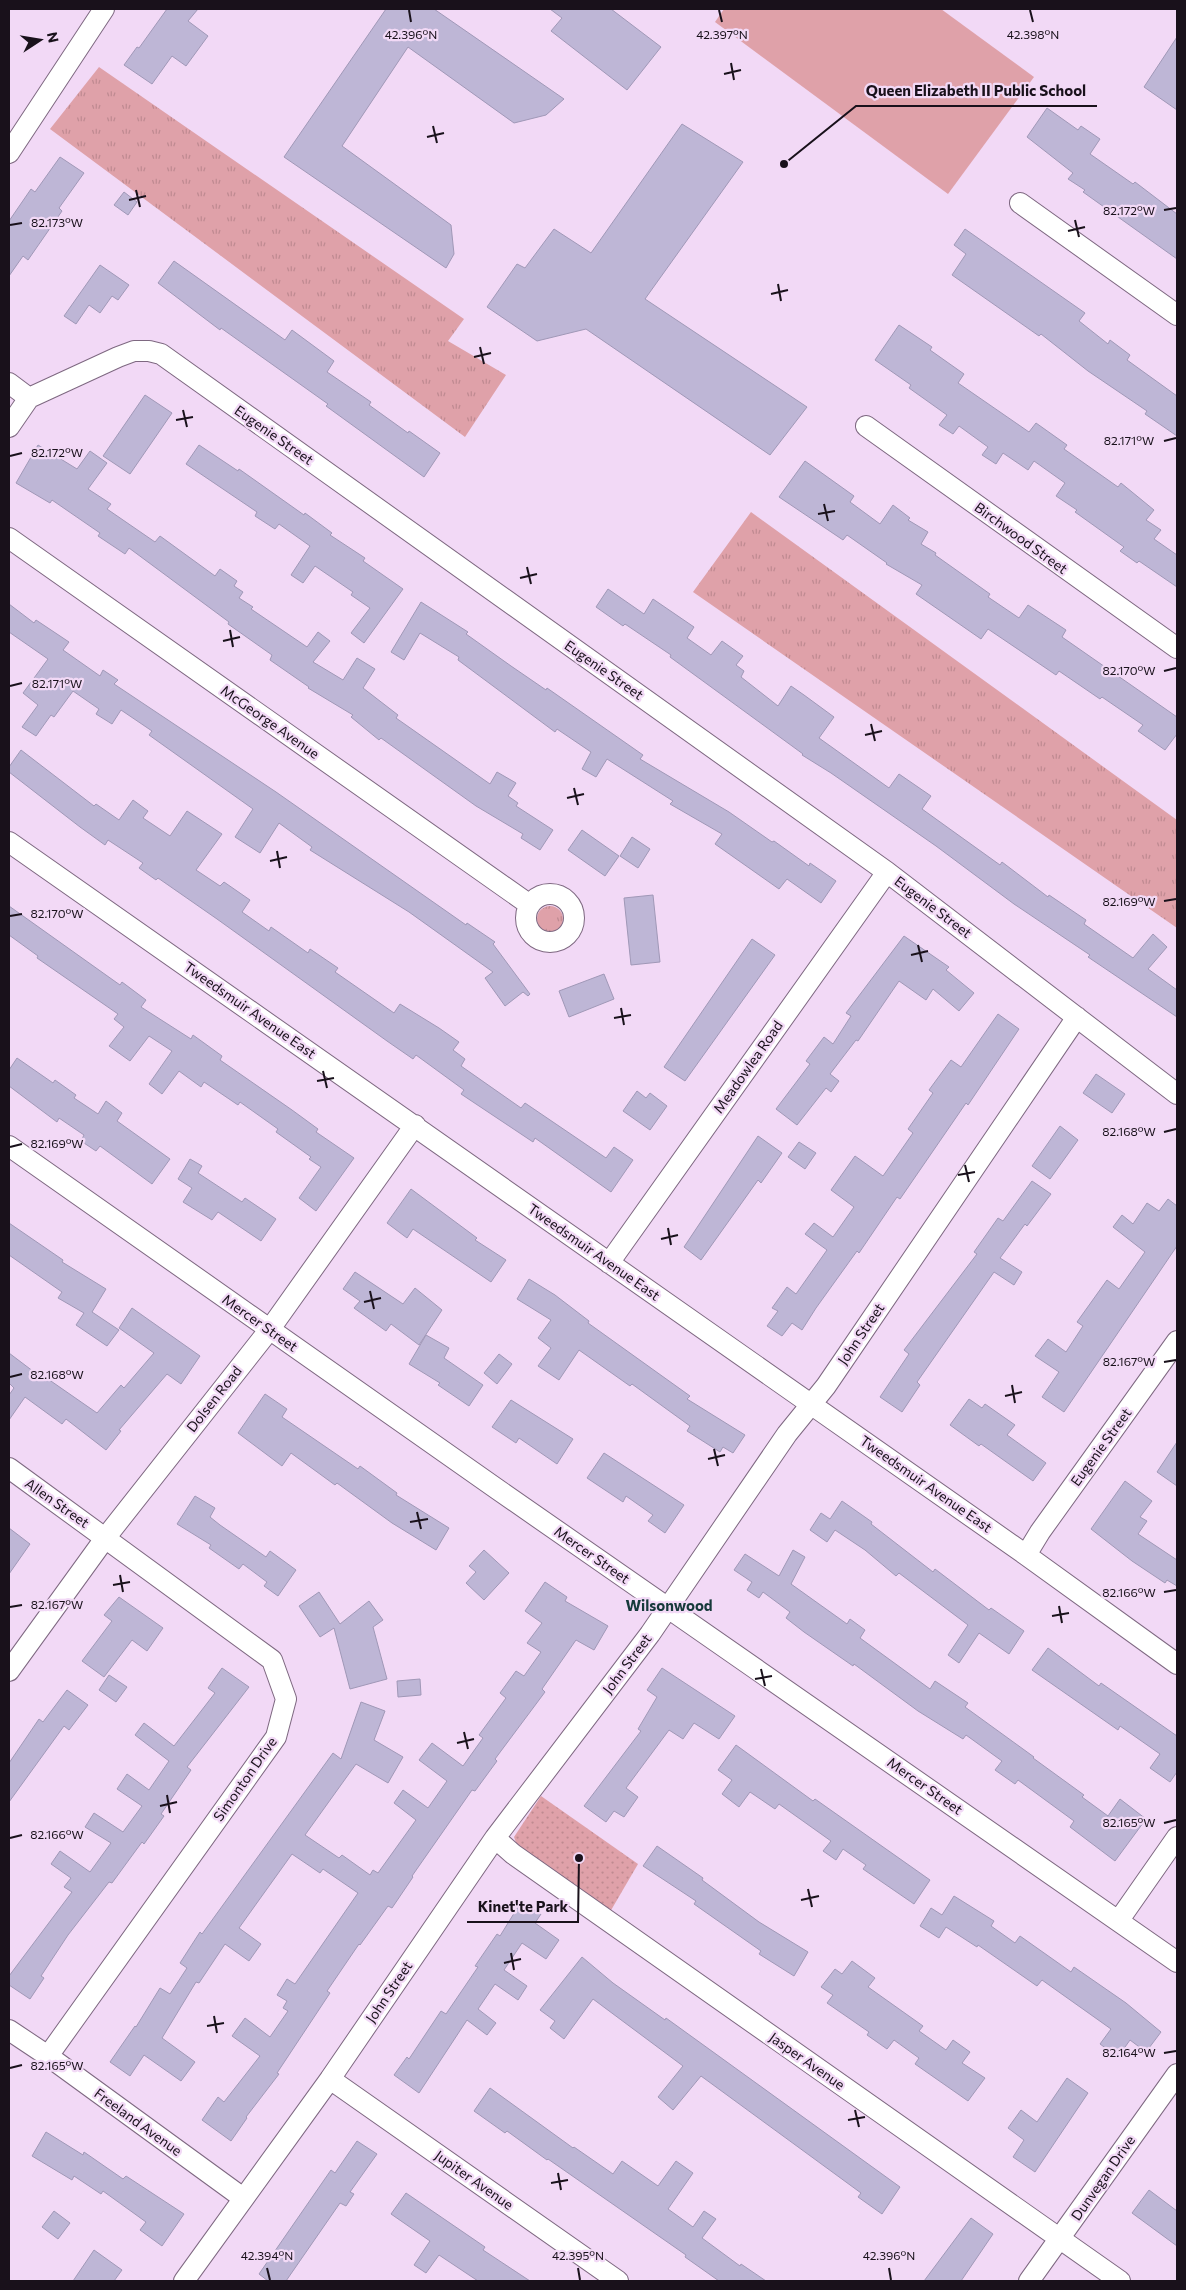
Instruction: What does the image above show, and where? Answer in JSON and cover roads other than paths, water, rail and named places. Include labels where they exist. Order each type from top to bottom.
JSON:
[{"type":"street","points":[[9,154],[104,9]]},
{"type":"street","points":[[1020,203],[1177,316]]},
{"type":"street","name":"Eugenie Street","points":[[29,398],[126,354],[149,350],[161,354],[887,872],[1177,1094]]},
{"type":"street","points":[[9,383],[29,398],[9,427]]},
{"type":"street","name":"Birchwood Street","points":[[866,426],[1177,648]]},
{"type":"street","name":"McGeorge Avenue","points":[[9,538],[530,905]]},
{"type":"street","name":"Tweedsmuir Avenue East","points":[[9,842],[1026,1555],[1177,1664]]},
{"type":"street","name":"Meadowlea Road","points":[[609,1262],[887,872]]},
{"type":"street","name":"John Street","points":[[184,2281],[330,2079],[495,1838],[650,1634],[787,1434],[810,1403],[826,1386],[1077,1016]]},
{"type":"street","name":"Dolsen Road","points":[[9,1671],[106,1537],[270,1329],[415,1125]]},
{"type":"street","name":"Mercer Street","points":[[9,1146],[1177,1962]]},
{"type":"street","name":"Eugenie Street","points":[[1026,1555],[1040,1532],[1177,1341]]},
{"type":"street","name":"Allen Street","points":[[9,1468],[106,1537]]},
{"type":"street","name":"Simonton Drive","points":[[48,2056],[276,1738],[286,1699],[272,1660],[106,1537]]},
{"type":"street","points":[[1119,1920],[1177,1837]]},
{"type":"street","name":"Jasper Avenue","points":[[495,1838],[521,1860],[1120,2281]]},
{"type":"street","name":"Freeland Avenue","points":[[9,2030],[48,2056],[243,2198]]},
{"type":"street","name":"Dunvegan Drive","points":[[1029,2281],[1177,2074]]},
{"type":"street","name":"Jupiter Avenue","points":[[330,2079],[618,2281]]},
{"type":"place","name":"Queen Elizabeth II Public School","points":[[784,164]]},
{"type":"place","name":"Kinet'te Park","points":[[579,1858]]},
{"type":"district","name":"Wilsonwood","points":[[669,1606]]}]
